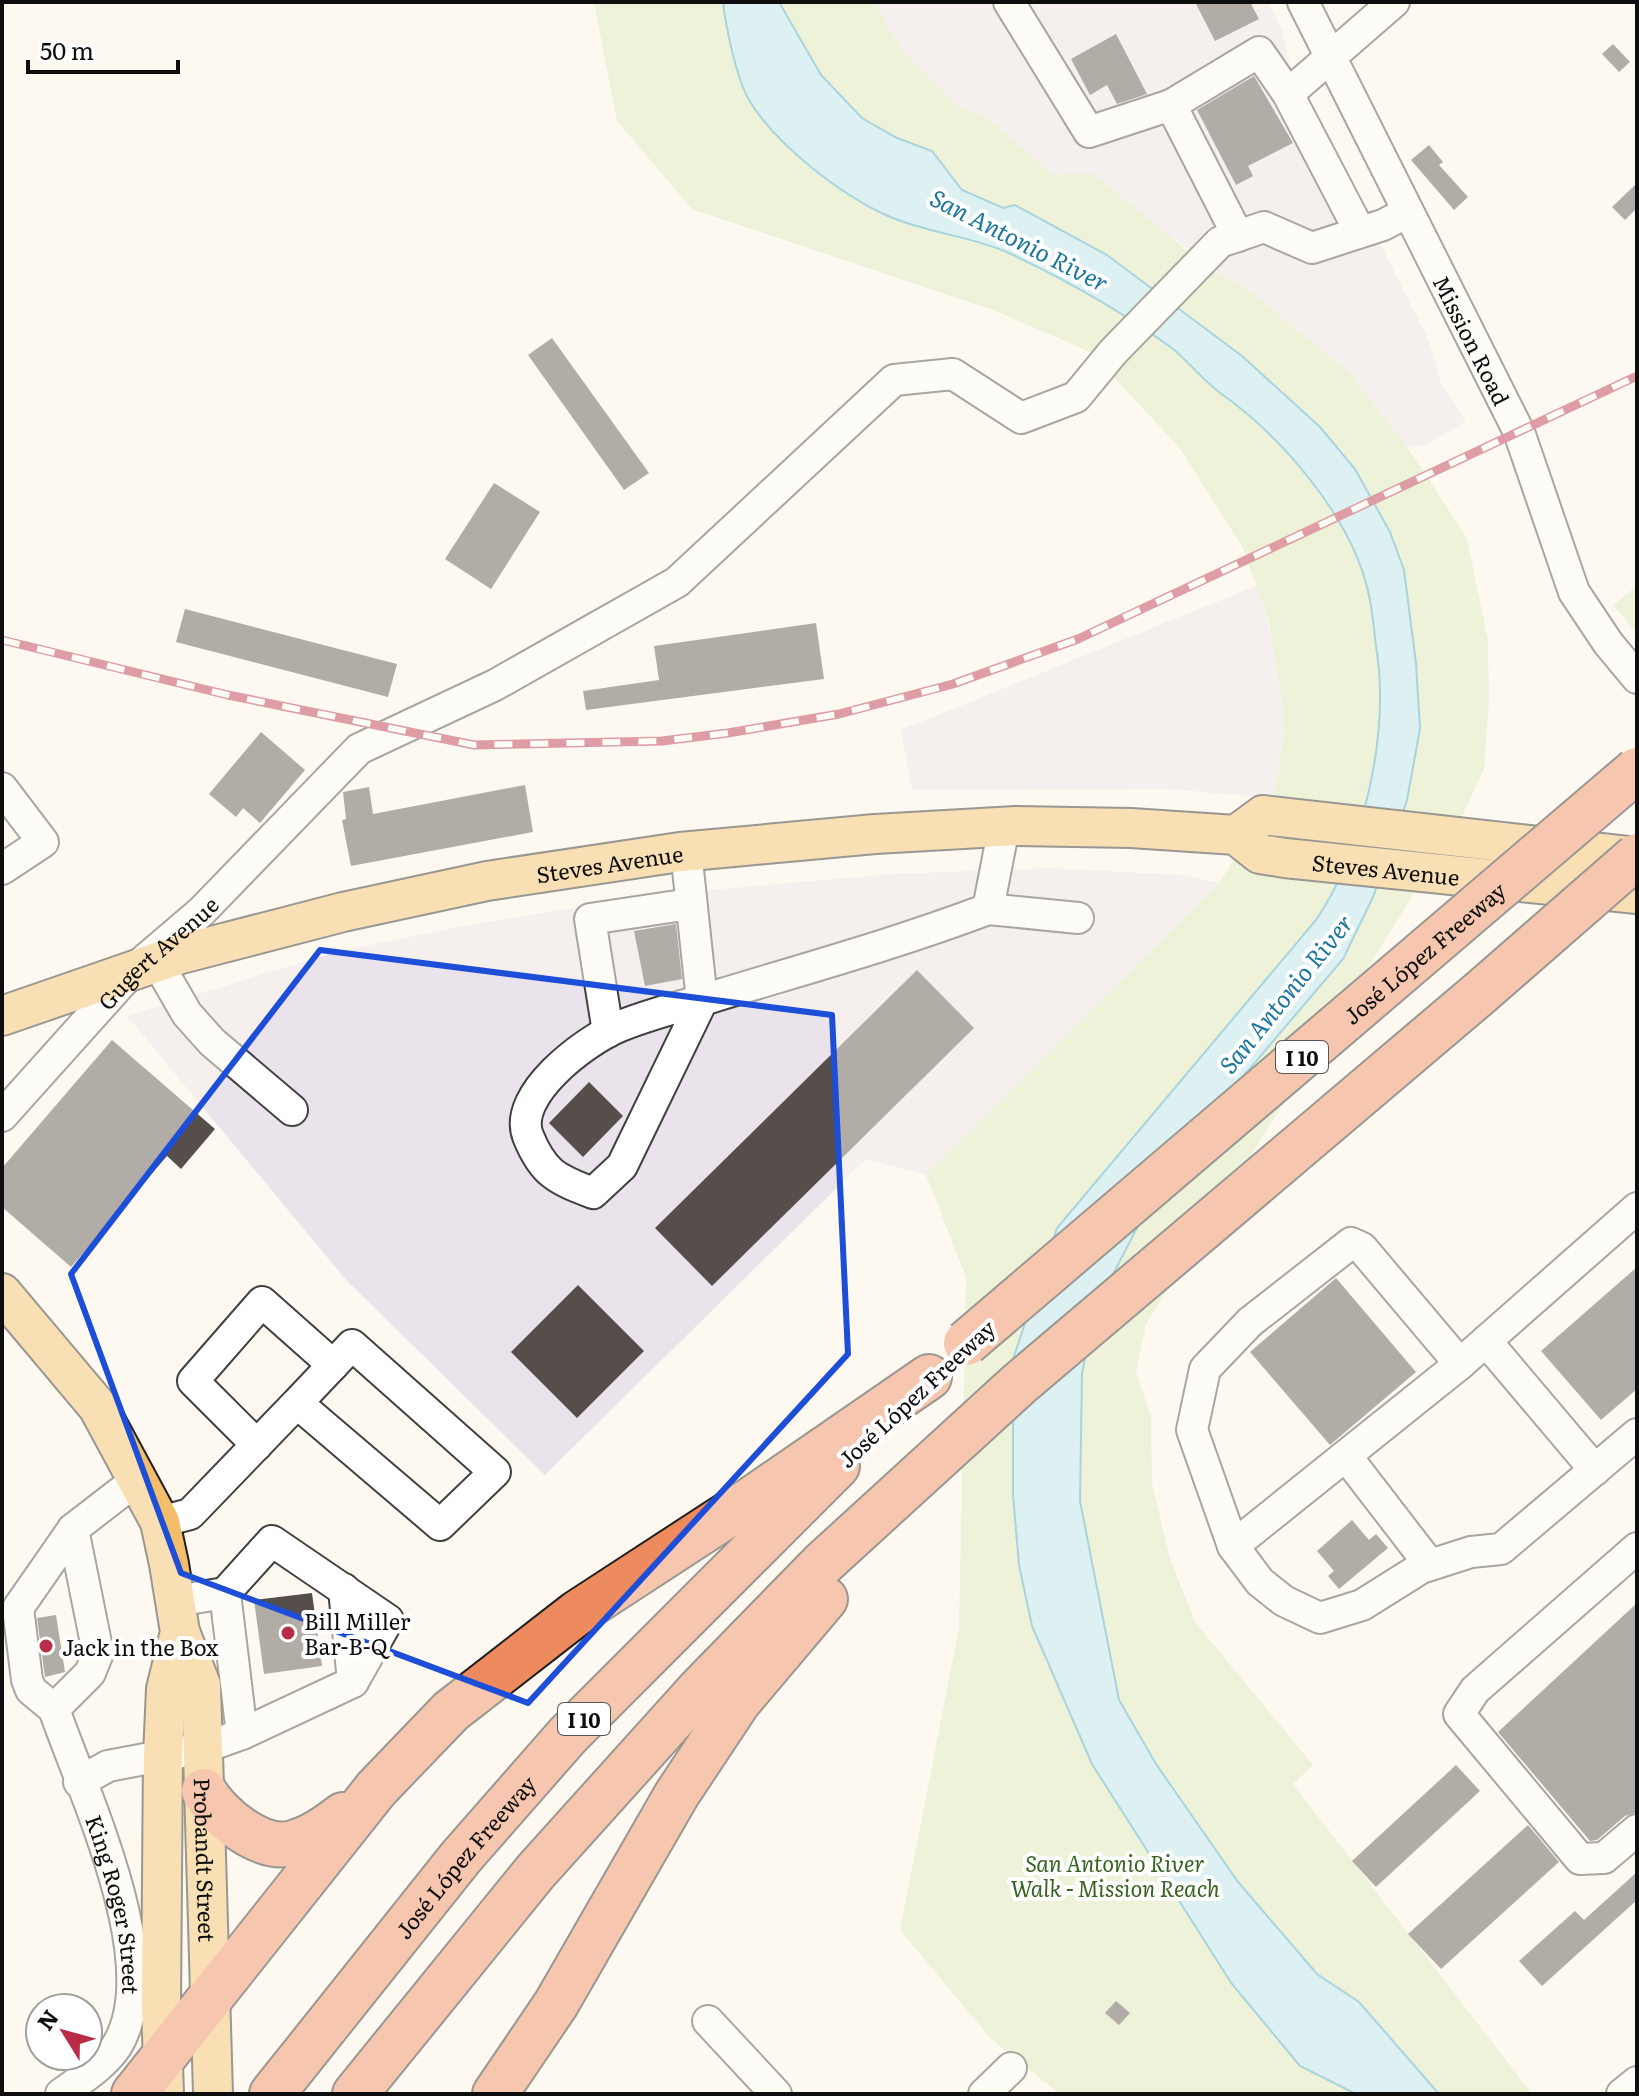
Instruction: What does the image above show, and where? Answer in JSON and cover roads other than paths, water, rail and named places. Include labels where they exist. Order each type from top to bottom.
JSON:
[{"type":"highway","name":"José López Freeway","points":[[273,2093],[461,1857],[568,1735],[715,1584],[966,1343],[1637,770]]},
{"type":"highway","points":[[355,2094],[478,1939],[605,1795],[700,1689],[872,1517],[1637,857]]},
{"type":"highway","points":[[134,2094],[163,2076],[211,1997],[376,1789],[451,1711],[526,1650],[929,1377]]},
{"type":"highway","points":[[495,2094],[556,2004],[677,1794],[738,1702],[828,1595],[872,1517]]},
{"type":"highway","points":[[204,1791],[211,1802],[242,1830],[262,1839],[290,1845],[320,1832],[376,1789]]},
{"type":"main road","name":"Steves Avenue","points":[[1236,835],[1263,815],[1637,857]]},
{"type":"main road","name":"Steves Avenue","points":[[2,1016],[145,966],[343,912],[487,881],[686,851],[875,834],[1004,827],[1131,828],[1236,835],[1260,854],[1285,858],[1637,894]]},
{"type":"main road","name":"Probandt Street","points":[[2,1293],[98,1407],[160,1522],[178,1616],[201,1685],[213,2094]]},
{"type":"main road","name":"Probandt Street","points":[[163,2076],[163,1755],[166,1689],[178,1616]]},
{"type":"street","points":[[1009,2],[1089,132],[1171,105],[1259,52],[1288,94],[1359,230]]},
{"type":"street","name":"Mission Road","points":[[1303,2],[1519,432],[1574,592],[1608,643],[1637,678]]},
{"type":"street","points":[[1288,94],[1394,2]]},
{"type":"street","points":[[1171,105],[1238,236],[1264,227],[1312,248],[1359,230],[1383,225],[1408,212]]},
{"type":"street","name":"Gugert Avenue","points":[[2,1116],[359,749],[495,685],[677,582],[894,380],[953,374],[1021,418],[1076,397],[1220,242],[1238,236]]},
{"type":"street","points":[[2,788],[43,842],[2,869]]},
{"type":"street","points":[[988,909],[1004,827]]},
{"type":"street","points":[[686,851],[702,1001],[622,1166],[593,1193],[570,1184],[541,1165],[526,1130],[529,1103],[571,1055],[608,1032],[702,1001],[942,927],[988,909],[1078,918]]},
{"type":"street","points":[[608,1032],[590,919],[690,904]]},
{"type":"street","points":[[145,966],[212,1042],[292,1110]]},
{"type":"street","points":[[1233,1546],[1460,1364],[1637,1208]]},
{"type":"street","points":[[1460,1364],[1362,1248],[1351,1243],[1263,1312],[1205,1369],[1192,1430],[1233,1546],[1260,1582],[1284,1601],[1320,1618],[1362,1605],[1430,1565],[1471,1552],[1501,1549],[1637,1434]]},
{"type":"street","points":[[257,1445],[193,1381],[262,1302],[333,1365]]},
{"type":"street","points":[[1486,1341],[1595,1470]]},
{"type":"street","points":[[160,1522],[190,1514],[352,1345],[495,1472],[440,1525],[297,1403]]},
{"type":"street","points":[[1346,1456],[1430,1565]]},
{"type":"street","points":[[73,1529],[98,1653],[90,1673],[54,1709],[31,1690],[27,1680],[18,1608],[73,1529],[139,1478]]},
{"type":"street","points":[[79,1782],[108,1766],[203,1748],[242,1734],[353,1682],[388,1620],[272,1541],[225,1593],[178,1616]]},
{"type":"street","points":[[1637,1548],[1475,1690],[1459,1714],[1580,1859],[1604,1858],[1637,1830]]},
{"type":"street","points":[[344,1589],[353,1682]]},
{"type":"street","points":[[225,1593],[242,1734]]},
{"type":"street","name":"King Roger Street","points":[[54,1709],[121,1894],[126,1920],[131,2009],[116,2048],[61,2094]]},
{"type":"street","points":[[708,2021],[776,2094]]},
{"type":"street","points":[[984,2094],[1011,2068]]},
{"type":"street","points":[[1622,2094],[1637,2082]]},
{"type":"water","name":"San Antonio River","points":[[723,2],[779,2],[821,75],[862,118],[897,138],[932,151],[962,190],[1003,208],[1015,205],[1107,255],[1242,356],[1320,427],[1355,469],[1390,532],[1404,570],[1416,663],[1420,729],[1407,800],[1373,897],[1343,959],[1172,1160],[1093,1313],[1082,1374],[1080,1501],[1119,1700],[1156,1764],[1238,1882],[1317,1974],[1359,2002],[1439,2094],[1356,2094],[1300,2066],[1232,1984],[1092,1764],[1032,1626],[1019,1565],[1013,1495],[1013,1359],[1057,1228],[1316,920],[1347,861],[1369,792],[1379,720],[1380,685],[1373,622],[1359,563],[1329,506],[1288,454],[1173,349],[1093,297],[1009,253],[980,242],[918,227],[870,207],[830,182],[792,151],[761,117],[744,90],[732,52]]},
{"type":"railway","points":[[2,640],[228,695],[474,745],[662,741],[728,733],[839,714],[953,684],[1078,639],[1637,376]]},
{"type":"place","name":"Bill Miller Bar-B-Q","points":[[288,1633]]},
{"type":"place","name":"Jack in the Box","points":[[46,1646]]},
{"type":"park label","name":"San Antonio River Walk - Mission Reach","points":[[1115,1874]]}]
